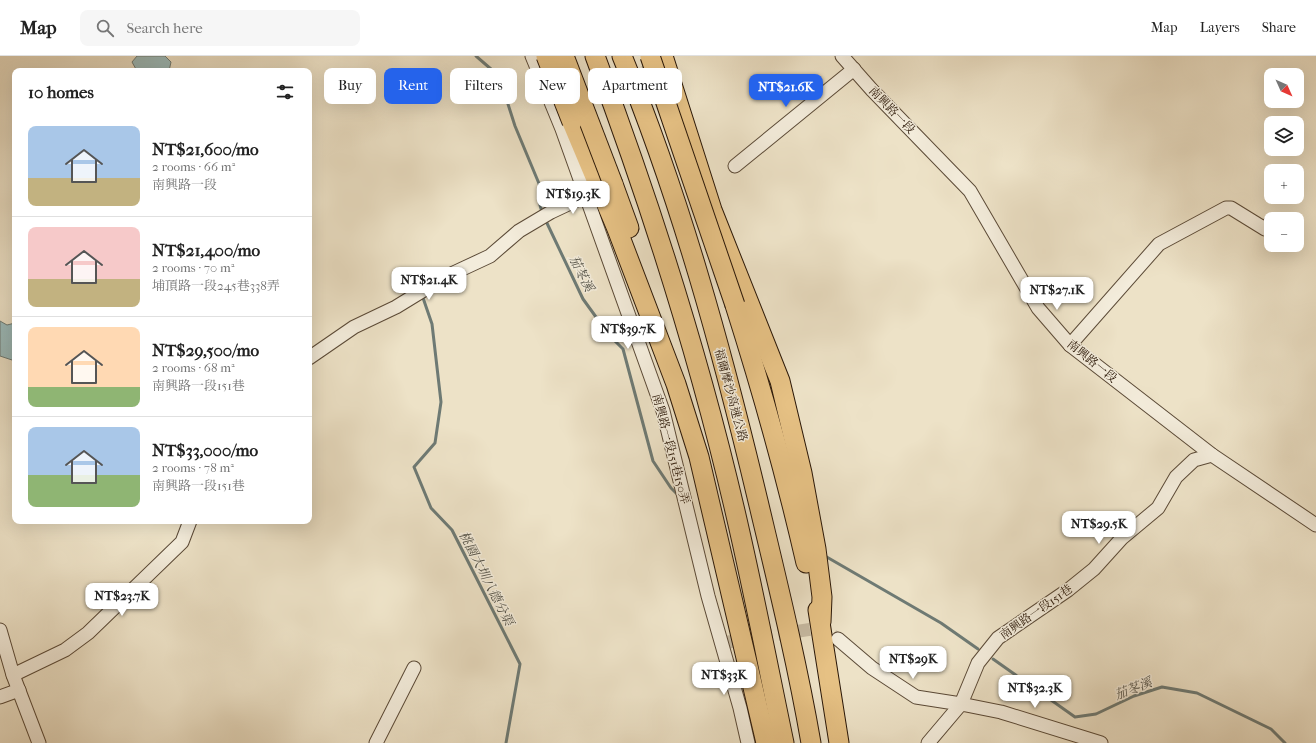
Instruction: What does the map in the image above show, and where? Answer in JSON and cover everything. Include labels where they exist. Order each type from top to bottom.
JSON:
[{"type":"highway","points":[[546,56],[617,229],[676,384]]},
{"type":"highway","points":[[564,56],[613,184],[653,298],[676,384],[699,457],[715,520],[766,743]]},
{"type":"highway","points":[[595,56],[634,160],[671,274],[735,511],[784,743]]},
{"type":"highway","name":"福爾摩沙高速公路","points":[[622,56],[643,108],[688,240],[734,400],[791,644],[811,743]]},
{"type":"highway","points":[[650,56],[735,305],[762,390],[785,475],[821,622],[839,743]]},
{"type":"highway","points":[[670,57],[712,210],[780,381],[802,473],[816,549],[822,597],[821,622]]},
{"type":"street","name":"南興路一段151巷150弄","points":[[532,56],[562,129],[663,411],[708,596],[748,743]]},
{"type":"street","name":"南興路一段","points":[[842,56],[970,191],[1038,308],[1070,345],[1212,455],[1316,525]]},
{"type":"street","points":[[735,166],[854,69]]},
{"type":"street","points":[[312,356],[354,326],[396,307],[445,277],[490,256],[519,231],[551,212],[585,196]]},
{"type":"street","points":[[1070,345],[1159,244],[1170,237],[1226,208],[1231,208],[1264,228]]},
{"type":"street","name":"南興路一段151巷","points":[[928,743],[961,704],[978,663],[998,638],[1068,590],[1094,569],[1122,538],[1158,508],[1176,477],[1194,460],[1212,455]]},
{"type":"street","points":[[13,675],[65,650],[88,633],[182,542],[189,524]]},
{"type":"street","points":[[0,630],[13,675],[39,743]]},
{"type":"street","points":[[838,638],[872,668],[916,697],[1001,712],[1100,743]]},
{"type":"street","points":[[376,743],[414,668]]},
{"type":"street","points":[[0,696],[19,690]]},
{"type":"water","points":[[137,56],[165,56],[171,62],[170,68],[135,68],[132,62]]},
{"type":"water","points":[[0,321],[7,325],[12,324],[12,360],[0,356]]},
{"type":"waterway","name":"茄苳溪","points":[[476,56],[499,76],[515,126],[540,186],[540,205],[542,212]]},
{"type":"waterway","name":"茄苳溪","points":[[545,219],[583,299],[609,335],[623,349],[653,461],[671,488],[679,496]]},
{"type":"waterway","name":"桃園大圳八德分渠","points":[[422,295],[432,324],[441,402],[435,443],[414,467],[431,508],[452,530],[520,664],[506,743]]},
{"type":"waterway","name":"茄苳溪","points":[[825,556],[941,623],[978,649]]},
{"type":"waterway","name":"茄苳溪","points":[[993,659],[1075,717],[1096,714],[1134,696],[1162,687],[1197,693],[1271,729],[1285,743]]},
{"type":"tunnel","points":[[580,99],[661,65]]},
{"type":"tunnel","points":[[722,643],[819,628],[838,639]]}]
